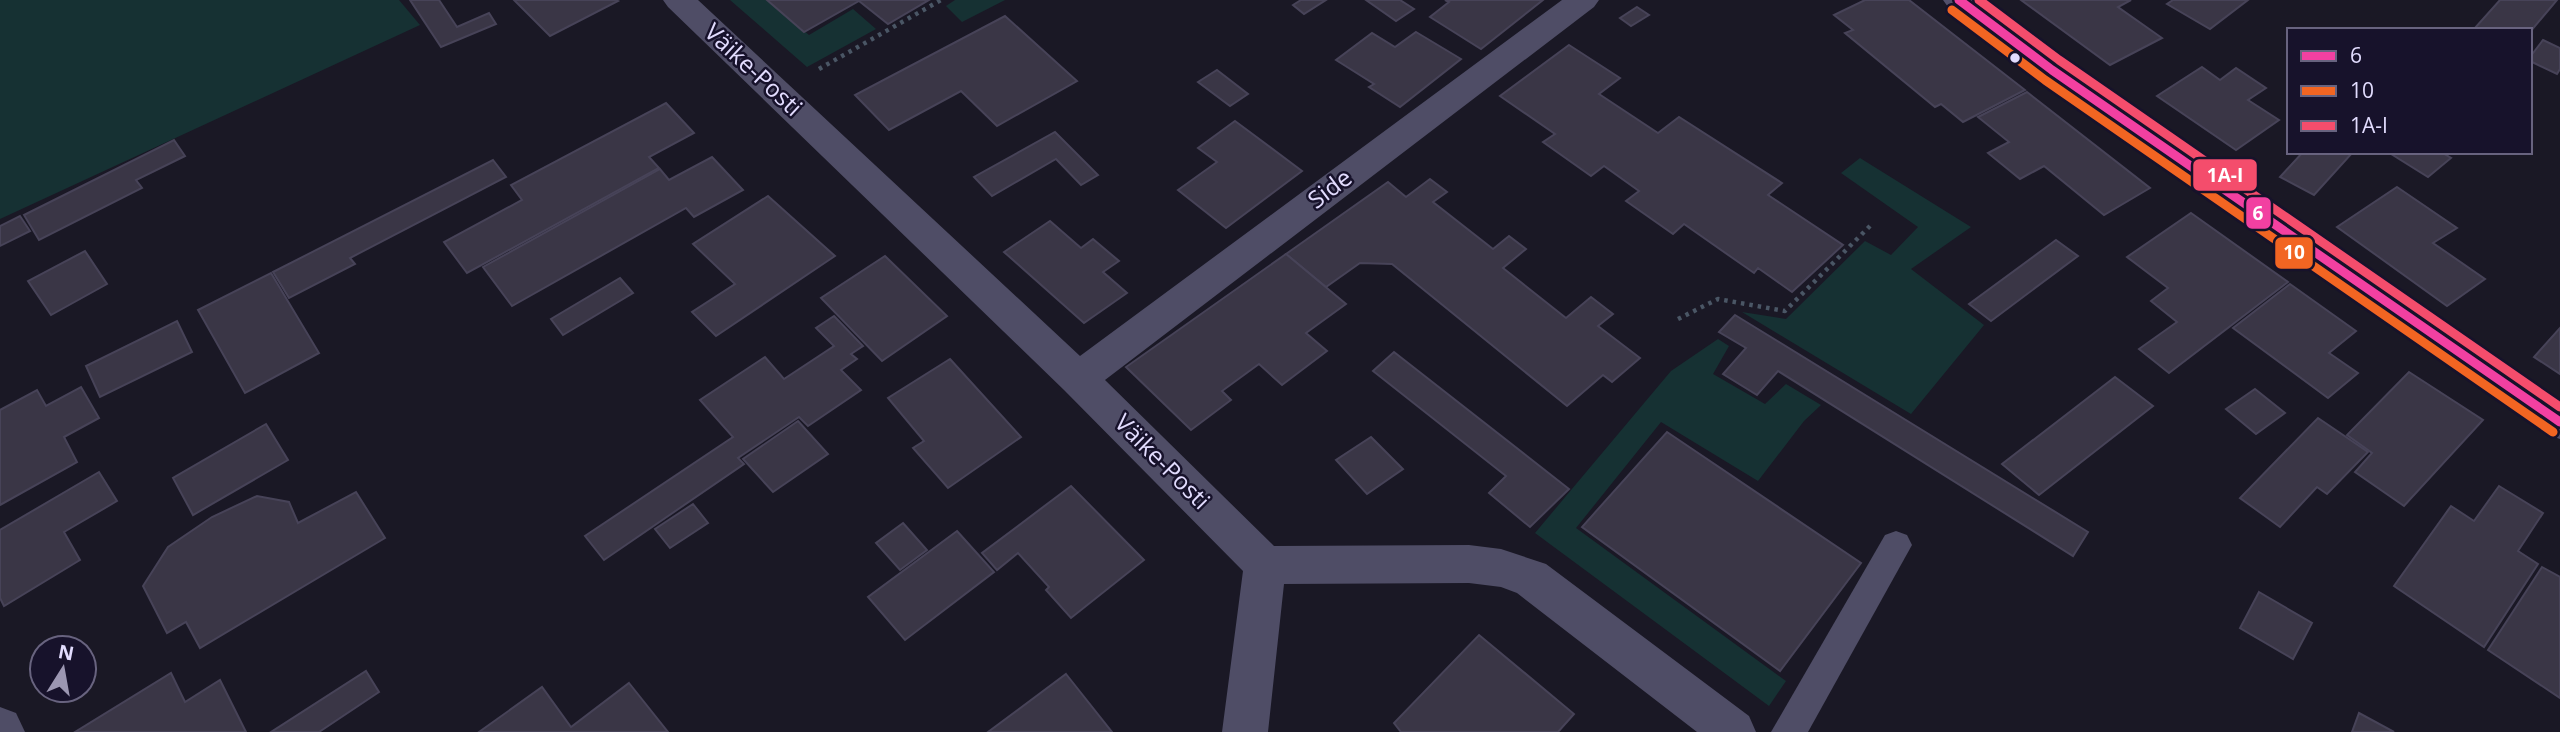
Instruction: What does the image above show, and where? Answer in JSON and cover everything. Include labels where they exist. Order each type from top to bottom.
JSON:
[{"type":"street","name":"Väike-Posti","points":[[679,0],[1078,379],[1265,565]]},
{"type":"street","name":"Side","points":[[1078,379],[1583,0]]},
{"type":"street","points":[[1959,0],[2063,78],[2560,422]]},
{"type":"street","points":[[1245,732],[1265,565],[1469,564],[1501,568],[1531,578],[1733,732]]},
{"type":"lane","points":[[1789,732],[1896,545]]},
{"type":"path","points":[[819,69],[941,0]]},
{"type":"path","points":[[1678,319],[1718,299],[1785,311],[1873,223]]},
{"type":"green space","points":[[0,0],[399,0],[420,25],[0,219]]},
{"type":"green space","points":[[730,0],[767,0],[809,35],[853,9],[876,29],[807,67]]},
{"type":"green space","points":[[955,0],[1005,0],[962,22],[946,6]]},
{"type":"green space","points":[[1860,158],[1971,227],[1911,269],[1984,325],[1911,414],[1742,312],[1786,319],[1865,241],[1891,255],[1918,227],[1841,173]]},
{"type":"green space","points":[[1718,339],[1729,346],[1713,374],[1765,404],[1786,384],[1821,405],[1804,421],[1758,481],[1661,422],[1576,528],[1786,681],[1769,706],[1535,533],[1671,371]]},
{"type":"building","points":[[410,0],[439,0],[457,27],[489,13],[496,24],[441,47]]},
{"type":"building","points":[[514,0],[616,0],[618,1],[550,36]]},
{"type":"building","points":[[767,0],[929,0],[888,24],[859,1],[804,32]]},
{"type":"building","points":[[1301,0],[1326,0],[1304,14],[1293,5]]},
{"type":"building","points":[[1366,0],[1400,0],[1414,9],[1396,21]]},
{"type":"building","points":[[1445,0],[1543,0],[1481,49],[1430,17],[1449,2]]},
{"type":"building","points":[[1865,0],[1909,0],[2025,90],[1963,122],[1941,104],[1935,107],[1845,33],[1853,30],[1834,15]]},
{"type":"building","points":[[2021,0],[2131,0],[2118,7],[2162,38],[2110,65]]},
{"type":"building","points":[[2173,0],[2248,0],[2210,29],[2167,4]]},
{"type":"building","points":[[2500,0],[2557,0],[2532,30],[2475,28]]},
{"type":"building","points":[[1637,7],[1649,15],[1631,26],[1620,18]]},
{"type":"building","points":[[1005,16],[1077,81],[997,126],[961,91],[889,130],[855,95]]},
{"type":"building","points":[[1416,32],[1461,59],[1400,107],[1369,87],[1374,84],[1336,60],[1372,33],[1395,47]]},
{"type":"building","points":[[2543,40],[2560,48],[2560,69],[2557,74],[2532,62],[2532,54]]},
{"type":"building","points":[[1569,45],[1620,78],[1599,94],[1658,133],[1679,117],[1782,183],[1768,195],[1843,245],[1792,292],[1758,268],[1754,273],[1684,224],[1673,234],[1626,201],[1639,191],[1604,166],[1591,176],[1543,142],[1555,134],[1500,96]]},
{"type":"building","points":[[2202,67],[2220,80],[2236,68],[2266,88],[2248,100],[2279,120],[2236,150],[2157,96]]},
{"type":"building","points":[[1217,70],[1248,94],[1230,106],[1198,82]]},
{"type":"building","points":[[2027,92],[2150,188],[2104,215],[2044,166],[2020,179],[1988,153],[2009,142],[1978,117]]},
{"type":"building","points":[[666,103],[694,133],[649,157],[659,168],[467,273],[444,242],[522,200],[511,185]]},
{"type":"building","points":[[1235,121],[1302,171],[1226,228],[1178,190],[1217,162],[1198,148]]},
{"type":"building","points":[[1055,132],[1098,175],[1081,185],[1056,159],[992,196],[974,177]]},
{"type":"building","points":[[174,140],[185,156],[136,180],[142,188],[39,240],[24,215]]},
{"type":"building","points":[[2301,154],[2351,154],[2314,195],[2280,177]]},
{"type":"building","points":[[2391,154],[2444,154],[2451,158],[2428,177]]},
{"type":"building","points":[[712,157],[743,190],[694,217],[686,208],[512,306],[483,267],[660,169],[669,180]]},
{"type":"building","points":[[493,160],[506,177],[350,258],[355,264],[289,298],[273,272]]},
{"type":"building","points":[[1430,179],[1447,192],[1433,202],[1493,249],[1509,236],[1526,249],[1503,268],[1566,318],[1591,297],[1613,314],[1598,326],[1640,358],[1612,382],[1603,375],[1567,406],[1392,264],[1360,263],[1326,287],[1286,254],[1388,182],[1406,197]]},
{"type":"building","points":[[2397,187],[2457,228],[2433,243],[2485,279],[2447,306],[2337,227]]},
{"type":"building","points":[[768,196],[835,256],[716,336],[692,312],[735,284],[693,244]]},
{"type":"building","points":[[2191,213],[2288,282],[2169,373],[2139,349],[2177,322],[2151,301],[2168,288],[2127,257]]},
{"type":"building","points":[[20,216],[30,231],[0,246],[0,226]]},
{"type":"building","points":[[1050,221],[1081,248],[1093,239],[1119,261],[1103,272],[1127,293],[1084,323],[1004,252]]},
{"type":"building","points":[[2056,240],[2078,256],[1991,321],[1969,304]]},
{"type":"building","points":[[85,251],[107,284],[51,315],[28,281]]},
{"type":"building","points":[[1286,254],[1346,304],[1306,333],[1327,351],[1282,385],[1259,364],[1222,391],[1231,400],[1191,430],[1126,367]]},
{"type":"building","points":[[885,256],[947,316],[882,361],[821,298]]},
{"type":"building","points":[[271,273],[319,353],[245,393],[198,310]]},
{"type":"building","points":[[620,278],[633,293],[563,335],[551,319]]},
{"type":"building","points":[[2290,284],[2356,331],[2329,353],[2358,373],[2328,398],[2233,328]]},
{"type":"building","points":[[1735,315],[2088,532],[2073,556],[1778,371],[1757,395],[1723,374],[1746,348],[1719,332]]},
{"type":"building","points":[[834,316],[863,346],[851,354],[857,359],[841,370],[861,390],[808,426],[799,417],[738,458],[744,464],[604,560],[585,536],[733,437],[700,400],[765,357],[784,379],[834,346],[816,328]]},
{"type":"building","points":[[177,321],[192,352],[100,397],[86,366]]},
{"type":"building","points":[[2560,328],[2560,374],[2534,357]]},
{"type":"building","points":[[1394,352],[1569,489],[1530,527],[1489,493],[1506,476],[1373,371]]},
{"type":"building","points":[[950,359],[1021,437],[948,488],[913,448],[924,441],[888,398]]},
{"type":"building","points":[[2409,372],[2483,420],[2404,506],[2355,472],[2372,453],[2347,435]]},
{"type":"building","points":[[2115,377],[2153,406],[2039,495],[2002,464]]},
{"type":"building","points":[[81,387],[99,418],[64,437],[77,462],[0,505],[0,410],[37,390],[46,406]]},
{"type":"building","points":[[2255,389],[2285,413],[2256,434],[2226,409]]},
{"type":"building","points":[[2318,418],[2368,452],[2327,494],[2317,487],[2280,527],[2240,498]]},
{"type":"building","points":[[798,421],[828,454],[773,492],[743,459]]},
{"type":"building","points":[[266,424],[288,460],[193,515],[173,478]]},
{"type":"building","points":[[1667,432],[1861,563],[1780,671],[1582,527]]},
{"type":"building","points":[[1371,437],[1403,469],[1367,494],[1336,460]]},
{"type":"building","points":[[99,472],[117,501],[64,532],[80,560],[4,606],[0,598],[0,530]]},
{"type":"building","points":[[1071,486],[1144,560],[1071,618],[1046,590],[1049,587],[1018,553],[997,570],[982,553]]},
{"type":"building","points":[[2499,486],[2543,513],[2518,551],[2538,564],[2484,647],[2394,586],[2451,506],[2474,521]]},
{"type":"building","points":[[356,492],[385,538],[200,648],[186,622],[167,633],[143,586],[168,547],[212,517],[257,496],[289,502],[298,523]]},
{"type":"building","points":[[693,504],[708,523],[670,548],[655,529]]},
{"type":"building","points":[[903,523],[927,550],[900,570],[876,543]]},
{"type":"building","points":[[957,531],[994,572],[905,640],[868,597]]},
{"type":"building","points":[[2542,567],[2560,577],[2560,698],[2488,650]]},
{"type":"building","points":[[2259,592],[2312,623],[2293,659],[2240,628]]},
{"type":"building","points":[[1479,635],[1574,714],[1558,732],[1401,732],[1394,723]]},
{"type":"building","points":[[366,671],[379,692],[319,732],[271,732]]},
{"type":"building","points":[[171,673],[185,702],[220,680],[246,732],[75,732]]},
{"type":"building","points":[[1066,674],[1112,732],[988,732]]},
{"type":"building","points":[[629,683],[668,732],[479,732],[542,687],[571,727]]},
{"type":"building","points":[[2359,713],[2394,732],[2352,732]]},
{"type":"transit line","name":"6","points":[[1959,0],[2052,70],[2560,422]]},
{"type":"transit line","name":"1A-I","points":[[1979,0],[2059,60],[2560,407]]},
{"type":"transit line","name":"10","points":[[1952,10],[2045,80],[2553,432]]}]
